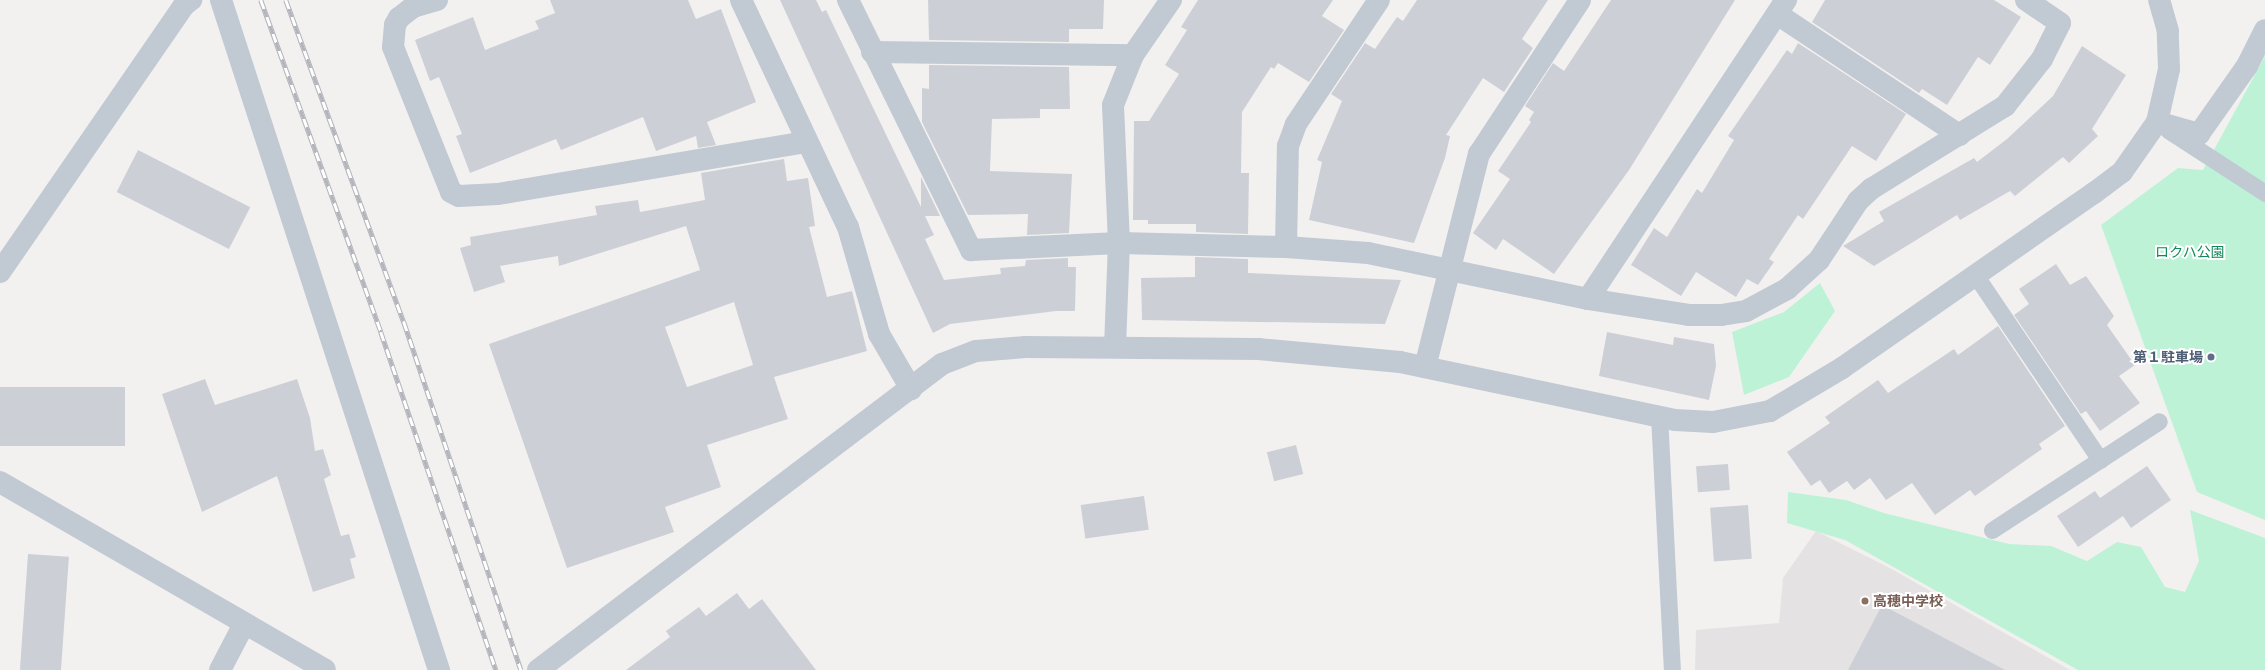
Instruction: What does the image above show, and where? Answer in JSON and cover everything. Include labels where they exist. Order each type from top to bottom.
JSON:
[{"type":"street","points":[[0,272],[184,5],[191,0]]},
{"type":"street","points":[[221,0],[439,670]]},
{"type":"street","points":[[437,0],[413,7],[399,18],[395,25],[393,46],[451,192],[458,196],[498,194],[807,142]]},
{"type":"street","points":[[741,0],[848,227],[878,334],[911,389]]},
{"type":"street","points":[[848,0],[872,52],[971,250],[1119,243],[1286,247],[1368,253],[1588,299],[1689,314],[1721,315],[1746,311],[1763,304],[1804,276],[1819,260],[1858,202],[1871,189],[2005,106],[2020,90],[2053,38],[2060,23],[2026,0]]},
{"type":"street","points":[[1115,347],[1119,243],[1113,105],[1133,56],[1172,0]]},
{"type":"street","points":[[1286,247],[1288,146],[1296,124],[1379,0]]},
{"type":"street","points":[[1425,367],[1479,154],[1580,0]]},
{"type":"street","points":[[538,670],[911,389],[942,364],[976,351],[1004,348],[1115,347],[1258,349],[1425,367],[1658,415],[1675,420],[1713,422],[1770,412],[1842,368],[1976,276],[2122,172],[2156,122],[2169,69],[2168,31],[2158,0]]},
{"type":"street","points":[[1588,299],[1781,7],[1959,135]]},
{"type":"street","points":[[2156,122],[2198,134],[2247,66],[2265,30]]},
{"type":"street","points":[[872,52],[1133,56]]},
{"type":"street","points":[[0,482],[325,670]]},
{"type":"street","points":[[220,670],[244,624]]},
{"type":"lane","points":[[2156,122],[2265,194]]},
{"type":"lane","points":[[1976,276],[2100,460]]},
{"type":"lane","points":[[1658,415],[1672,670]]},
{"type":"lane","points":[[1992,530],[2159,421]]},
{"type":"shaded area","name":"高穂中学校","points":[[1816,531],[1888,567],[2070,670],[1695,670],[1696,630],[1779,623],[1783,578]]},
{"type":"green space","name":"ロクハ公園","points":[[2265,56],[2265,520],[2197,492],[2101,225],[2178,168],[2203,170]]},
{"type":"green space","points":[[1820,283],[1835,311],[1789,377],[1744,395],[1732,332],[1784,312]]},
{"type":"green space","points":[[1788,492],[1846,500],[1884,513],[2009,544],[2051,546],[2087,561],[2117,542],[2141,547],[2165,587],[2185,592],[2199,561],[2190,510],[2265,538],[2265,670],[2078,670],[1845,540],[1787,523]]},
{"type":"building","points":[[550,0],[688,0],[696,19],[721,9],[756,102],[707,122],[716,145],[698,148],[696,136],[656,151],[643,117],[561,150],[556,139],[470,173],[456,136],[462,134],[439,77],[430,81],[415,40],[473,17],[485,50],[539,29],[535,21],[555,13]]},
{"type":"building","points":[[780,0],[816,0],[822,12],[826,10],[921,207],[921,177],[940,216],[925,216],[934,235],[925,239],[944,280],[1001,274],[1000,268],[1025,266],[1026,260],[1068,258],[1068,267],[1076,267],[1075,311],[1056,311],[950,324],[933,333]]},
{"type":"building","points":[[928,0],[1104,0],[1103,29],[1069,29],[1069,42],[929,40]]},
{"type":"building","points":[[1198,0],[1333,0],[1322,16],[1344,30],[1309,82],[1278,63],[1274,69],[1271,67],[1242,112],[1241,173],[1249,173],[1248,234],[1196,232],[1196,224],[1148,224],[1148,220],[1133,220],[1134,121],[1149,121],[1179,74],[1165,65],[1187,30],[1181,27]]},
{"type":"building","points":[[1417,0],[1548,0],[1522,39],[1533,48],[1504,92],[1483,78],[1446,135],[1450,136],[1445,158],[1414,243],[1309,220],[1322,162],[1317,160],[1342,101],[1331,94],[1365,43],[1375,49],[1397,17],[1403,21]]},
{"type":"building","points":[[1611,0],[1735,0],[1629,170],[1554,274],[1503,239],[1496,250],[1473,233],[1510,179],[1498,171],[1531,122],[1529,120],[1534,112],[1525,106],[1553,63],[1564,71]]},
{"type":"building","points":[[1825,0],[1994,0],[2021,17],[1990,65],[1978,57],[1947,105],[1922,89],[1919,93],[1812,22]]},
{"type":"building","points":[[1798,43],[1906,114],[1876,161],[1852,146],[1803,219],[1798,215],[1769,259],[1774,262],[1758,285],[1747,279],[1736,297],[1696,272],[1681,296],[1631,265],[1654,228],[1667,237],[1697,189],[1702,193],[1734,140],[1728,136],[1787,50],[1792,54]]},
{"type":"building","points":[[2082,46],[2126,75],[2092,129],[2098,136],[2069,163],[2063,157],[2015,196],[2010,191],[1960,220],[1957,215],[1874,266],[1843,246],[1884,221],[1879,212],[1974,158],[1977,162],[2007,139],[2053,96]]},
{"type":"building","points":[[929,65],[1069,67],[1070,109],[1040,109],[1040,118],[992,119],[990,171],[1072,174],[1069,233],[1027,235],[1028,214],[968,215],[922,122],[922,88],[929,89]]},
{"type":"building","points":[[138,150],[250,207],[229,249],[117,192]]},
{"type":"building","points":[[784,159],[787,181],[808,178],[815,226],[809,227],[827,297],[852,291],[867,351],[774,377],[788,419],[707,445],[721,487],[665,507],[674,532],[567,568],[489,344],[700,270],[686,226],[559,266],[558,256],[500,266],[505,282],[474,292],[460,248],[471,245],[470,237],[597,215],[595,206],[638,200],[640,212],[705,200],[701,173]],"holes":[[[734,302],[753,365],[687,387],[665,327]]]},
{"type":"building","points":[[1195,257],[1248,259],[1248,273],[1401,280],[1385,324],[1142,320],[1141,278],[1195,277]]},
{"type":"building","points":[[2056,264],[2070,285],[2086,276],[2114,316],[2107,325],[2135,365],[2119,376],[2140,403],[2100,431],[2086,411],[2081,414],[2014,315],[2029,304],[2019,289]]},
{"type":"building","points":[[1998,326],[2065,426],[2039,444],[2042,449],[1975,496],[1970,490],[1935,515],[1912,483],[1886,500],[1870,478],[1854,490],[1847,481],[1829,493],[1820,480],[1811,486],[1787,452],[1830,423],[1825,417],[1878,380],[1888,393],[1954,349],[1958,355]]},
{"type":"building","points":[[1607,332],[1673,345],[1674,337],[1714,344],[1716,366],[1709,400],[1599,376]]},
{"type":"building","points":[[205,379],[215,405],[297,379],[310,418],[315,451],[323,449],[331,475],[324,479],[341,536],[349,534],[356,557],[350,559],[355,578],[313,592],[277,476],[202,512],[162,394]]},
{"type":"building","points":[[0,387],[125,387],[125,446],[0,446]]},
{"type":"building","points":[[1296,445],[1303,474],[1274,481],[1267,452]]},
{"type":"building","points":[[1728,464],[1730,490],[1698,492],[1696,466]]},
{"type":"building","points":[[2147,466],[2171,500],[2131,528],[2123,516],[2078,547],[2057,516],[2095,491],[2100,498]]},
{"type":"building","points":[[1144,496],[1149,530],[1085,539],[1081,505]]},
{"type":"building","points":[[1748,505],[1752,559],[1714,562],[1710,508]]},
{"type":"building","points":[[28,554],[69,557],[61,670],[20,670]]},
{"type":"building","points":[[737,593],[749,609],[762,599],[816,670],[626,670],[670,637],[666,631],[699,607],[706,616]]},
{"type":"building","points":[[1882,605],[2005,670],[1848,670]]},
{"type":"railway","points":[[261,0],[381,332],[496,670]]},
{"type":"railway","points":[[286,0],[404,322],[521,670]]},
{"type":"place","name":"第１駐車場","points":[[2211,357]]},
{"type":"place","name":"高穂中学校","points":[[1865,601]]}]
